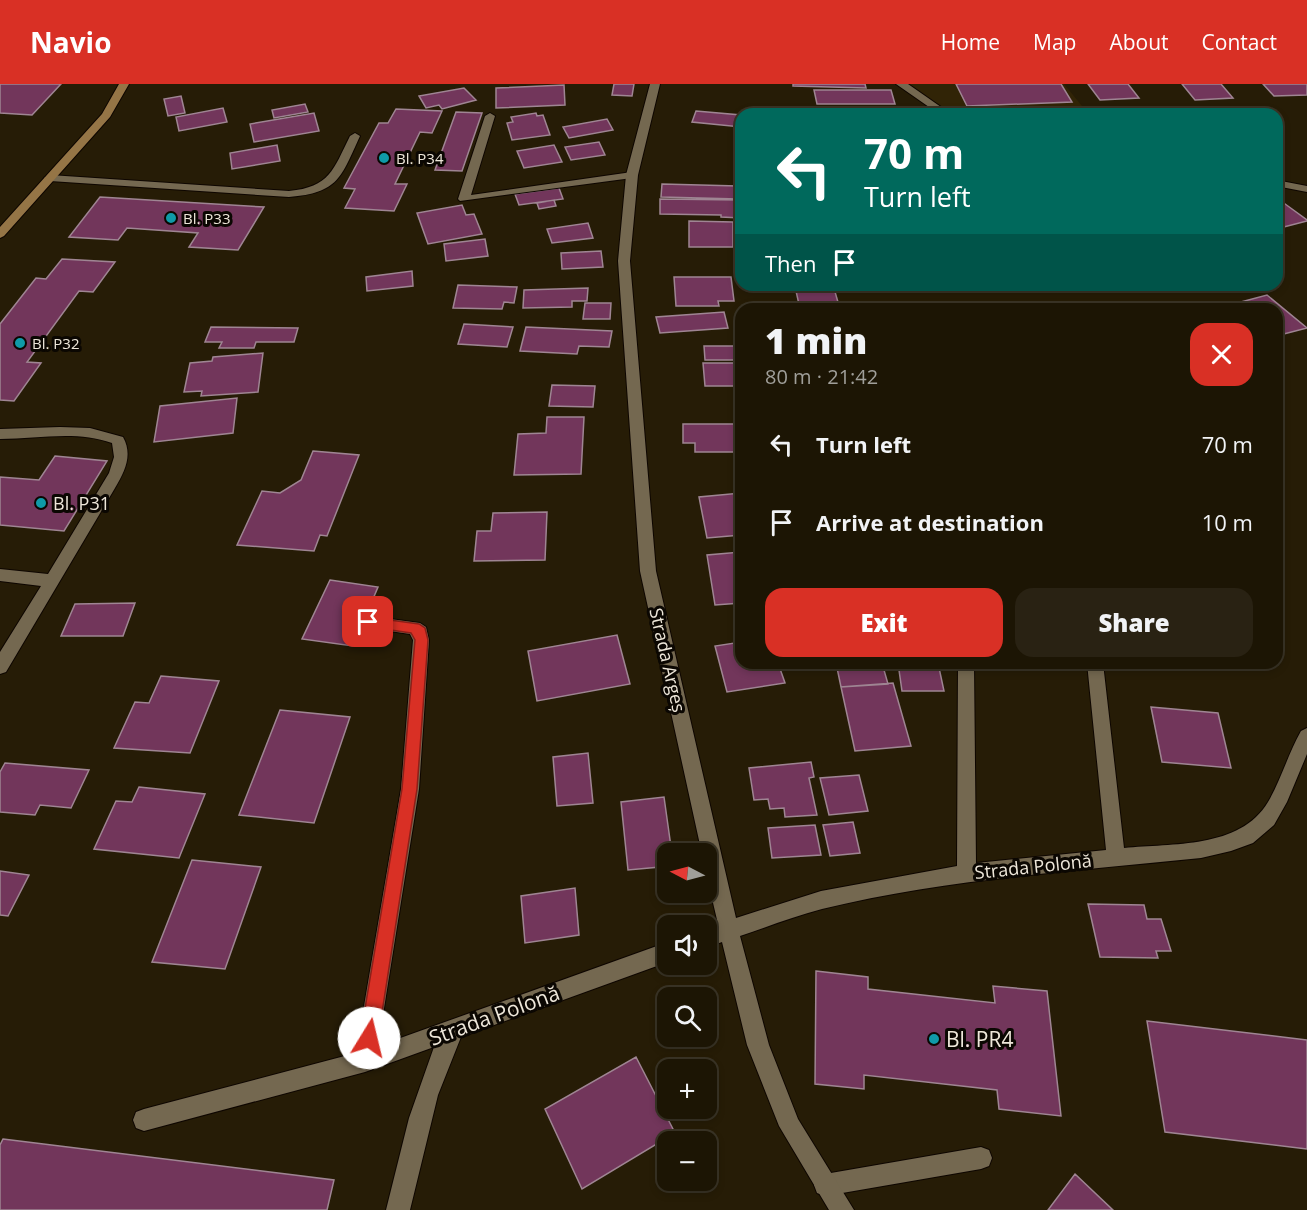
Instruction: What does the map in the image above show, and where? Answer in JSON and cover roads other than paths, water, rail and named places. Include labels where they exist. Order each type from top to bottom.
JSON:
[{"type":"main road","points":[[0,234],[106,115],[124,84]]},
{"type":"street","name":"Strada Argeș","points":[[655,84],[632,175],[624,261],[648,571],[741,983],[758,1045],[790,1126],[842,1210]]},
{"type":"street","points":[[901,84],[937,108]]},
{"type":"street","points":[[490,116],[464,199],[632,175]]},
{"type":"street","points":[[50,178],[290,194],[312,193],[323,188],[334,177],[355,136]]},
{"type":"street","points":[[1283,184],[1307,189]]},
{"type":"street","points":[[0,434],[92,432],[118,440],[122,449],[121,462],[0,667]]},
{"type":"street","points":[[0,575],[52,581]]},
{"type":"street","points":[[365,1061],[410,789],[421,640],[420,632],[414,628],[368,622]]},
{"type":"street","points":[[966,669],[967,873]]},
{"type":"street","points":[[1096,669],[1116,857]]},
{"type":"street","name":"Strada Polonă","points":[[717,934],[821,900],[967,873],[1202,849],[1232,843],[1259,828],[1277,803],[1298,750],[1307,736]]},
{"type":"street","name":"Strada Polonă","points":[[144,1120],[365,1061],[657,956]]},
{"type":"street","points":[[398,1210],[428,1090],[438,1058],[453,1030]]},
{"type":"street","points":[[825,1185],[981,1158]]},
{"type":"place","name":"Bl. P34","points":[[384,158]]},
{"type":"place","name":"Bl. P33","points":[[171,218]]},
{"type":"place","name":"Bl. P32","points":[[20,343]]},
{"type":"place","name":"Bl. P31","points":[[41,503]]},
{"type":"place","name":"Bl. PR4","points":[[934,1039]]}]
